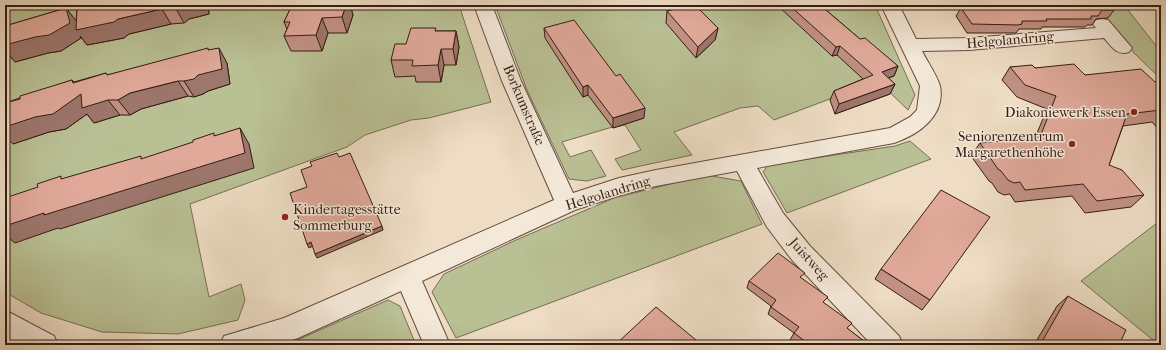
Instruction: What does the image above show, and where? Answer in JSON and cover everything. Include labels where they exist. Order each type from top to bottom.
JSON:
[{"type":"street","name":"Borkumstraße","points":[[483,5],[520,99],[567,204]]},
{"type":"street","name":"Helgolandring","points":[[233,345],[253,341],[289,329],[567,204],[641,182],[742,162],[894,135],[918,124],[928,113],[931,99],[930,86],[890,5]]},
{"type":"street","name":"Helgolandring","points":[[911,46],[969,44],[1105,28],[1122,48]]},
{"type":"street","name":"Juistweg","points":[[742,162],[775,220],[801,253],[890,345]]},
{"type":"street","points":[[407,276],[437,345]]},
{"type":"street","points":[[5,322],[18,331],[45,345]]},
{"type":"green space","points":[[9,5],[459,5],[491,102],[429,118],[411,120],[365,135],[347,147],[190,204],[209,297],[241,284],[245,300],[238,320],[178,334],[102,332],[41,313],[5,292],[5,158]]},
{"type":"green space","points":[[495,5],[875,5],[915,95],[908,110],[882,85],[867,85],[774,120],[758,106],[740,108],[674,132],[692,155],[622,170],[615,159],[641,150],[625,125],[609,128],[562,142],[570,157],[591,150],[606,176],[587,181],[569,179],[527,90]]},
{"type":"green space","points":[[1081,5],[1124,5],[1161,52],[1161,79],[1134,53],[1107,21],[1094,21]]},
{"type":"green space","points":[[910,141],[931,159],[787,213],[763,172],[768,165],[895,146]]},
{"type":"green space","points":[[706,175],[741,181],[762,224],[456,338],[432,292],[444,274],[516,240],[614,198]]},
{"type":"green space","points":[[1161,220],[1161,345],[1159,345],[1081,281]]},
{"type":"green space","points":[[388,300],[400,306],[416,345],[286,345]]},
{"type":"building","points":[[93,5],[179,5],[76,30],[77,9]]},
{"type":"building","points":[[292,5],[346,5],[342,17],[322,18],[316,35],[284,36],[290,22],[284,22]]},
{"type":"building","points":[[695,5],[718,28],[698,47],[667,11]]},
{"type":"building","points":[[789,5],[820,5],[860,39],[865,38],[898,66],[882,72],[895,84],[839,104],[834,91],[873,75],[840,46],[836,47]]},
{"type":"building","points":[[1114,5],[1114,10],[1102,10],[1098,16],[1091,16],[1091,19],[1046,19],[1047,21],[1022,21],[1022,24],[1018,25],[972,24],[961,8],[986,8],[984,6]]},
{"type":"building","points":[[66,8],[70,23],[49,35],[5,45],[5,26]]},
{"type":"building","points":[[574,20],[616,76],[620,74],[645,108],[613,118],[588,85],[583,87],[544,28]]},
{"type":"building","points":[[411,28],[436,28],[435,31],[456,31],[453,49],[441,49],[438,65],[412,66],[413,60],[391,60],[395,44],[406,44]]},
{"type":"building","points":[[208,48],[208,50],[219,48],[222,69],[198,75],[194,79],[178,81],[130,93],[118,100],[108,100],[82,108],[81,94],[53,114],[35,117],[5,127],[5,103],[20,99],[20,96],[72,80],[73,83],[106,73],[107,75]]},
{"type":"building","name":"Seniorenzentrum Margarethenhöhe","points":[[1074,64],[1085,75],[1141,69],[1155,82],[1161,82],[1161,110],[1127,114],[1109,165],[1122,170],[1144,195],[1097,201],[1083,184],[1025,190],[1020,182],[1014,183],[1008,180],[998,169],[980,143],[1040,137],[1056,96],[1025,85],[1010,67],[1032,65],[1035,68]]},
{"type":"building","points":[[240,128],[245,153],[5,226],[5,198],[38,187],[37,184],[61,176],[61,179],[141,156],[141,159],[193,142],[193,140],[214,133],[214,136]]},
{"type":"building","points":[[337,153],[339,157],[350,153],[382,226],[315,254],[311,242],[307,244],[290,193],[307,187],[301,170],[312,166],[310,162]]},
{"type":"building","points":[[941,190],[990,217],[930,300],[881,269]]},
{"type":"building","points":[[778,253],[805,273],[800,277],[828,297],[823,302],[852,323],[847,328],[869,345],[810,345],[794,333],[799,327],[771,307],[776,300],[749,281]]},
{"type":"building","points":[[1068,296],[1126,330],[1119,345],[1040,345]]},
{"type":"building","points":[[656,307],[696,340],[691,345],[615,345]]},
{"type":"place","name":"Diakoniewerk Essen","points":[[1134,112]]},
{"type":"place","name":"Seniorenzentrum Margarethenhöhe","points":[[1072,144]]},
{"type":"place","name":"Kindertagesstätte Sommerburg","points":[[285,217]]}]
